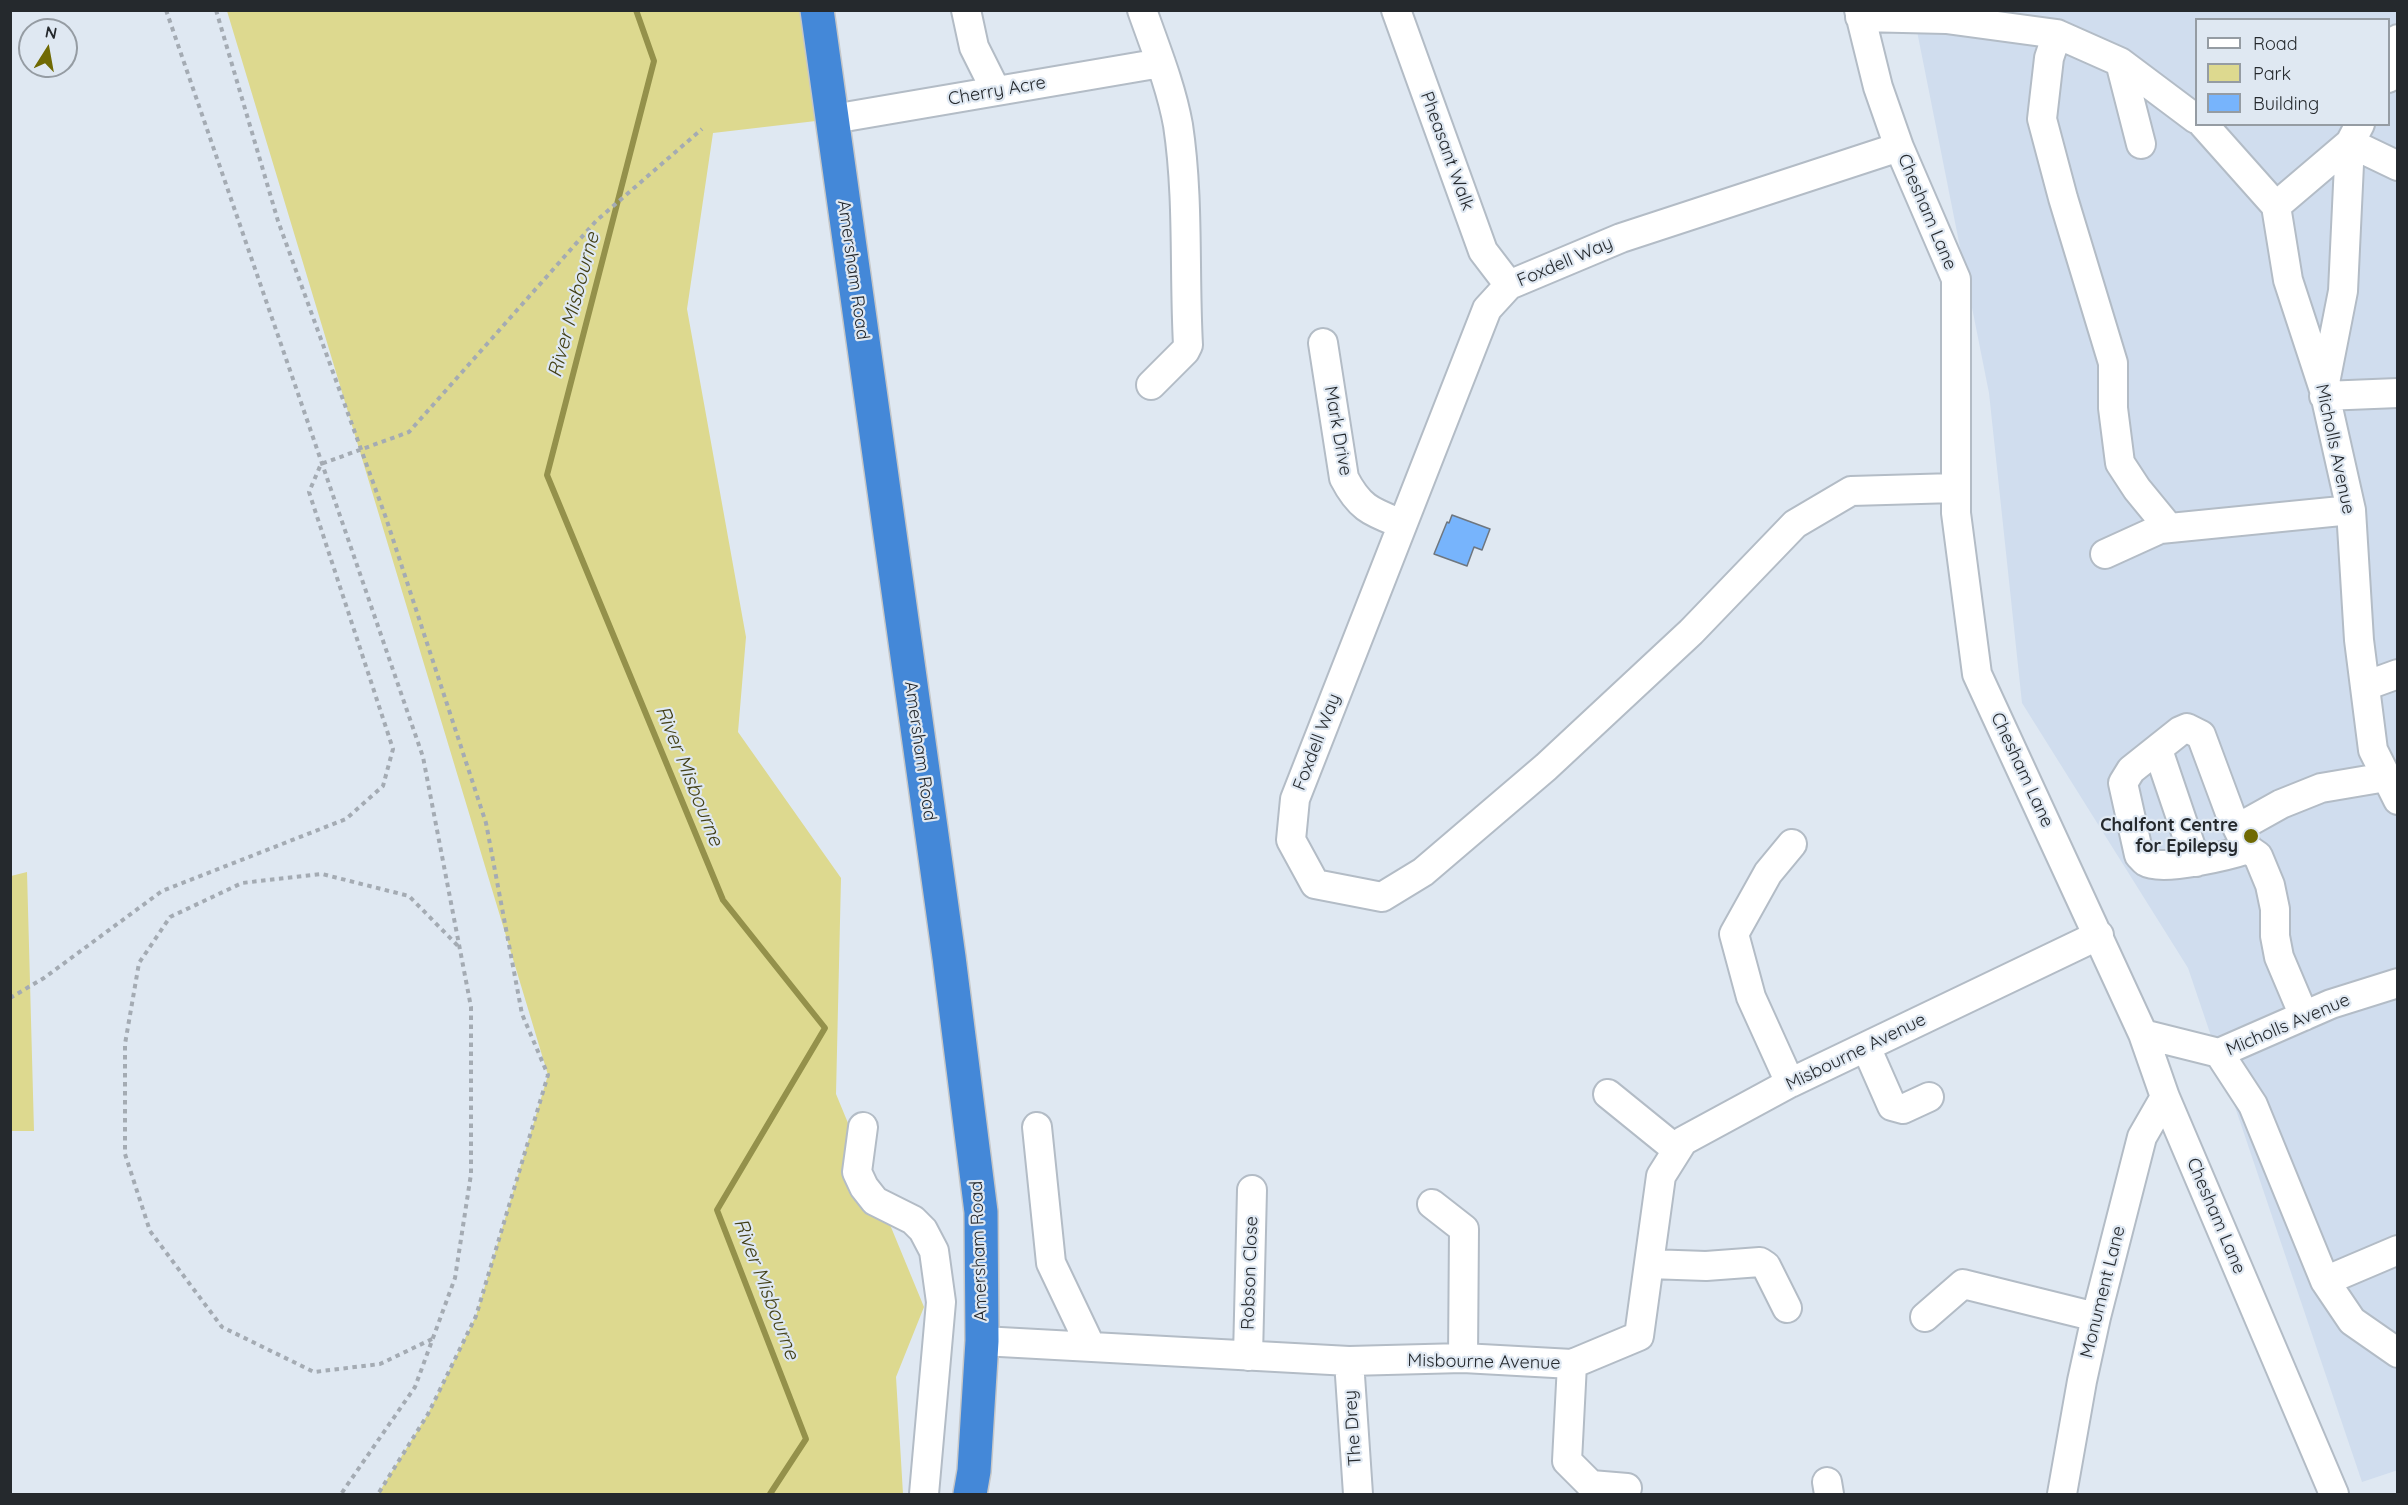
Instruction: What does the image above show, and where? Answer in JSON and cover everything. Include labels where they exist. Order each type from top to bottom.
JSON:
[{"type":"highway","name":"Amersham Road","points":[[817,10],[947,945],[981,1212],[982,1341],[974,1471],[970,1494]]},
{"type":"street","points":[[966,10],[974,47],[996,91]]},
{"type":"street","points":[[1142,10],[1161,63],[1178,123],[1185,190],[1187,349],[1151,386]]},
{"type":"street","name":"Pheasant Walk","points":[[1396,10],[1483,250],[1509,285]]},
{"type":"street","points":[[1859,14],[1946,19],[2057,34],[2120,62],[2195,118]]},
{"type":"street","name":"Chesham Lane","points":[[1859,14],[1878,87],[1899,147],[1956,279],[1956,513],[1977,674],[2143,1034],[2165,1096],[2334,1494]]},
{"type":"street","points":[[2057,34],[2049,58],[2042,119],[2063,198],[2113,363],[2113,408],[2120,464],[2169,528]]},
{"type":"street","points":[[2390,73],[2395,60],[2397,39]]},
{"type":"street","points":[[2120,62],[2142,144]]},
{"type":"street","name":"Cherry Acre","points":[[833,119],[1161,63]]},
{"type":"street","points":[[2205,126],[2276,206],[2355,134]]},
{"type":"street","points":[[2355,134],[2397,166]]},
{"type":"street","points":[[2355,134],[2343,291],[2324,393],[2397,393]]},
{"type":"street","name":"Foxdell Way","points":[[1899,147],[1621,238],[1509,285],[1487,309],[1295,799],[1291,840],[1316,884],[1382,897],[1423,872],[1546,767],[1691,632],[1795,524],[1851,491],[1956,488]]},
{"type":"street","name":"Micholls Avenue","points":[[2276,206],[2288,280],[2324,393],[2351,510],[2359,640],[2373,750],[2392,789]]},
{"type":"street","points":[[2288,280],[2339,319]]},
{"type":"street","name":"Mark Drive","points":[[1323,343],[1344,478],[1351,493],[1370,512],[1402,524]]},
{"type":"street","points":[[2105,554],[2160,529],[2351,510]]},
{"type":"street","points":[[2365,686],[2397,674]]},
{"type":"street","points":[[2304,1016],[2279,957],[2274,936],[2275,909],[2270,885],[2258,856],[2243,838],[2222,792],[2201,735],[2187,728],[2180,731],[2131,770],[2123,783],[2139,855],[2146,863],[2160,865],[2225,857],[2243,838],[2281,804],[2321,788],[2392,789]]},
{"type":"street","points":[[2158,750],[2196,862]]},
{"type":"street","points":[[1790,1083],[1751,997],[1734,934],[1768,873],[1792,844]]},
{"type":"street","name":"Misbourne Avenue","points":[[982,1341],[1349,1361],[1463,1358],[1572,1364],[1639,1336],[1661,1176],[1683,1141],[1790,1083],[2099,935]]},
{"type":"street","name":"Micholls Avenue","points":[[2143,1034],[2219,1053],[2331,1004],[2397,983]]},
{"type":"street","points":[[1866,1047],[1892,1107],[1903,1109],[1929,1097]]},
{"type":"street","points":[[2219,1053],[2253,1105],[2325,1281],[2352,1321],[2397,1353]]},
{"type":"street","points":[[1608,1094],[1677,1150]]},
{"type":"street","name":"Monument Lane","points":[[2062,1494],[2096,1317],[2142,1137],[2165,1096]]},
{"type":"street","points":[[863,1126],[857,1172],[864,1187],[875,1201],[913,1220],[923,1230],[934,1251],[942,1302],[924,1494]]},
{"type":"street","points":[[1037,1127],[1051,1263],[1091,1347]]},
{"type":"street","name":"Robson Close","points":[[1248,1356],[1252,1190]]},
{"type":"street","points":[[1432,1204],[1464,1229],[1463,1358]]},
{"type":"street","points":[[2325,1281],[2397,1250]]},
{"type":"street","points":[[1649,1264],[1706,1266],[1760,1262],[1766,1266],[1787,1308]]},
{"type":"street","points":[[1925,1317],[1964,1284],[2096,1317]]},
{"type":"street","name":"The Drey","points":[[1349,1361],[1358,1494]]},
{"type":"street","points":[[1572,1364],[1567,1461],[1591,1485],[1627,1488]]},
{"type":"path","points":[[166,10],[423,757],[471,1006],[471,1174],[455,1278],[415,1387],[341,1494]]},
{"type":"path","points":[[216,10],[278,221],[386,518],[486,823],[522,1014],[548,1075],[476,1316],[428,1414],[378,1494]]},
{"type":"path","points":[[10,998],[44,978],[162,891],[346,819],[383,786],[393,748],[309,492],[321,464],[409,432],[596,221],[702,129]]},
{"type":"path","points":[[433,1338],[380,1364],[314,1372],[222,1328],[150,1231],[125,1154],[125,1044],[139,963],[170,917],[242,883],[322,874],[409,896],[460,948]]},
{"type":"shaded area","name":"Chalfont Centre for Epilepsy","points":[[1913,11],[2397,11],[2398,1470],[2362,1482],[2188,968],[2022,703],[1989,393]]},
{"type":"green space","points":[[227,11],[819,11],[833,119],[713,133],[687,309],[746,637],[738,732],[841,878],[836,1094],[924,1307],[896,1377],[903,1494],[378,1494],[428,1414],[476,1316],[548,1075]]},
{"type":"green space","points":[[27,872],[34,1131],[11,1131],[11,876]]},
{"type":"building","points":[[1452,515],[1490,529],[1482,550],[1474,547],[1467,566],[1434,554]]},
{"type":"waterway","name":"River Misbourne","points":[[636,10],[654,61],[547,475],[723,900],[825,1028],[717,1210],[806,1439],[770,1494]]},
{"type":"place","name":"Chalfont Centre for Epilepsy","points":[[2251,836]]}]
